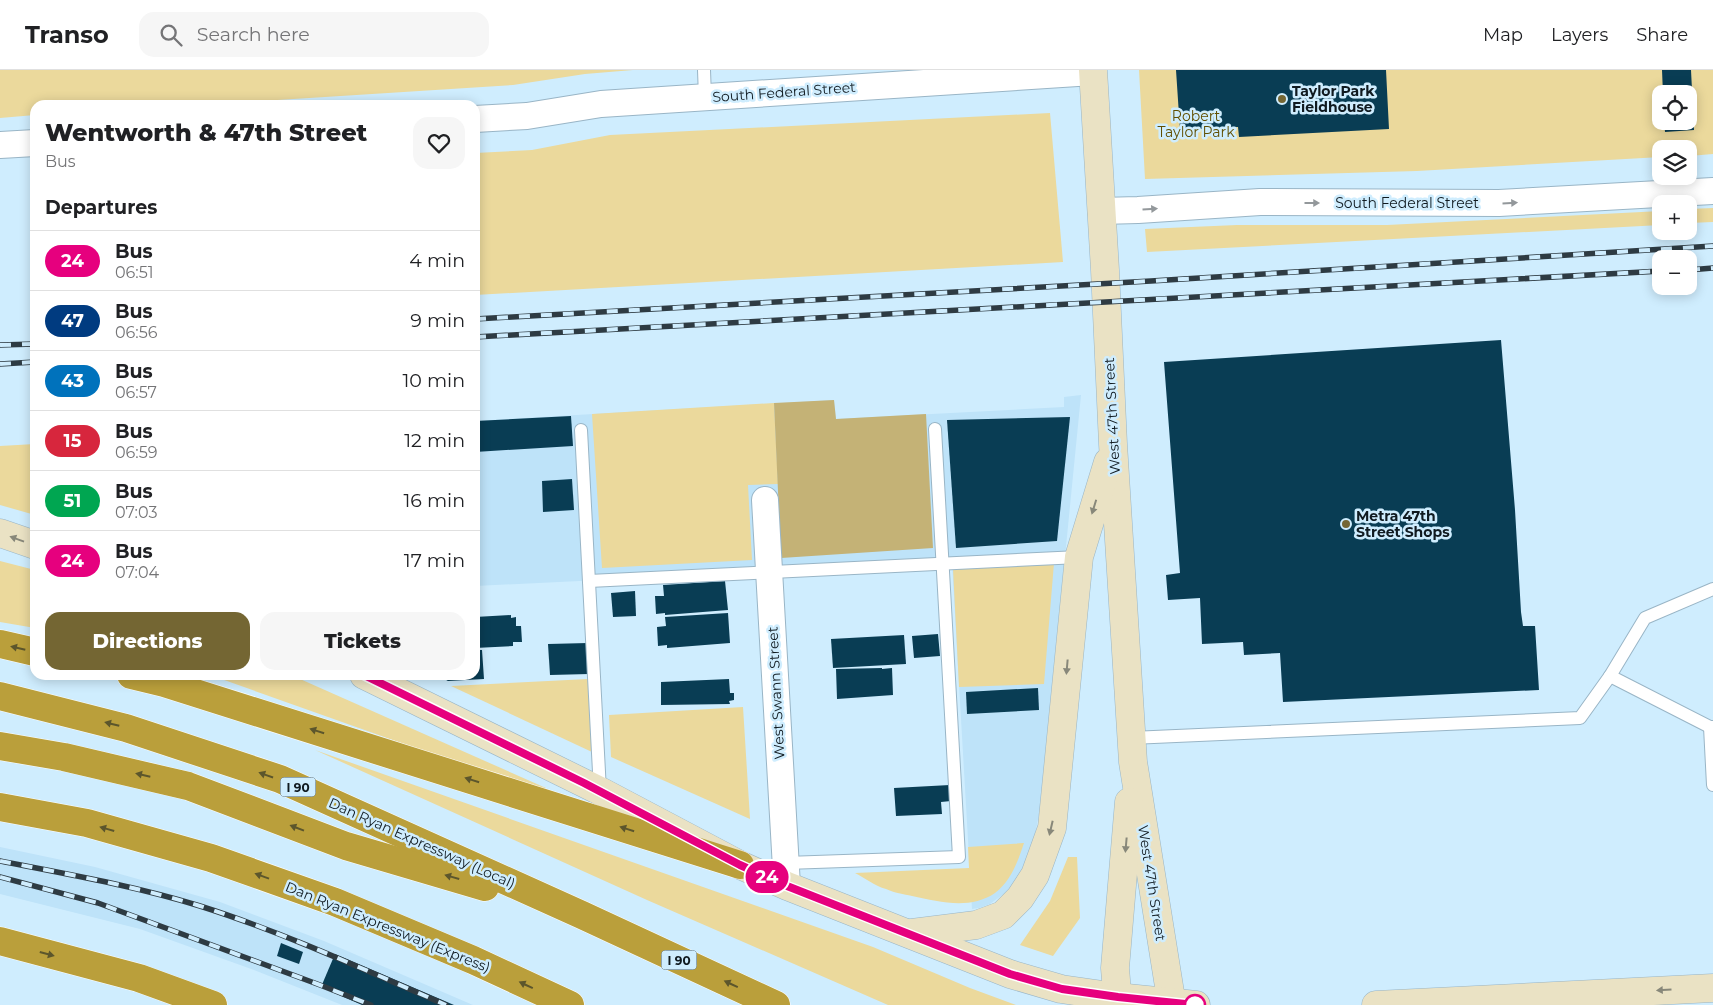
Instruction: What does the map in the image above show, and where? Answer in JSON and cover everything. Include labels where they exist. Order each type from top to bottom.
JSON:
[{"type":"highway","points":[[0,644],[30,651]]},
{"type":"highway","points":[[152,680],[740,865]]},
{"type":"highway","name":"Dan Ryan Expressway (Local)","points":[[0,696],[126,728],[280,780],[582,915],[776,1005]]},
{"type":"highway","points":[[0,746],[64,756],[188,786],[346,846],[582,915]]},
{"type":"highway","name":"Dan Ryan Expressway (Express)","points":[[0,807],[87,823],[210,858],[335,902],[473,960],[570,1005]]},
{"type":"highway","points":[[0,941],[139,978],[213,1005]]},
{"type":"main road","name":"West 47th Street","points":[[1093,71],[1132,750],[1180,1004]]},
{"type":"main road","points":[[909,934],[976,925],[1003,915],[1020,898],[1035,875],[1052,828],[1079,557],[1113,444]]},
{"type":"main road","points":[[0,533],[30,543]]},
{"type":"main road","points":[[394,682],[740,865],[787,874],[909,934],[1010,974],[1062,989],[1118,1001],[1180,1004]]},
{"type":"main road","name":"West 47th Street","points":[[1118,1001],[1115,968],[1132,750]]},
{"type":"main road","points":[[1376,1005],[1713,988]]},
{"type":"street","name":"South Federal Street","points":[[480,119],[527,116],[601,104],[995,74],[1093,71]]},
{"type":"street","points":[[0,145],[30,143]]},
{"type":"street","name":"South Federal Street","points":[[1101,211],[1260,202],[1498,203],[1713,191]]},
{"type":"street","name":"West Swann Street","points":[[765,500],[787,874]]},
{"type":"lane","points":[[704,70],[705,97]]},
{"type":"lane","points":[[787,874],[960,857],[935,429]]},
{"type":"lane","points":[[581,430],[600,791]]},
{"type":"lane","points":[[589,580],[1079,557]]},
{"type":"lane","points":[[1132,750],[1580,718],[1610,676],[1645,618],[1713,589]]},
{"type":"lane","points":[[1610,676],[1711,727],[1713,785]]},
{"type":"shaded area","points":[[1081,395],[1040,809],[1033,845],[1026,864],[1009,890],[990,904],[979,908],[972,909],[952,563],[480,586],[480,421],[834,400],[836,419],[1064,407],[1064,397]]},
{"type":"shaded area","points":[[834,400],[836,419],[926,414],[933,548],[781,558],[774,403]]},
{"type":"shaded area","points":[[0,847],[95,867],[220,902],[324,941],[473,1005],[342,1005],[254,970],[140,929],[0,894]]},
{"type":"green space","points":[[0,70],[633,70],[585,74],[513,85],[277,100],[30,100],[30,115],[0,118]]},
{"type":"green space","name":"Robert Taylor Park","points":[[1139,70],[1713,70],[1713,154],[1697,155],[1697,140],[1652,140],[1652,158],[1417,171],[1145,179]]},
{"type":"green space","points":[[1050,113],[1063,262],[480,295],[480,153],[532,150],[610,135]]},
{"type":"green space","points":[[1713,208],[1713,222],[1697,223],[1697,209]]},
{"type":"green space","points":[[1652,211],[1652,225],[1147,252],[1145,229],[1237,225],[1387,225]]},
{"type":"green space","points":[[774,403],[778,484],[748,485],[752,560],[602,568],[592,414]]},
{"type":"green space","points":[[30,444],[30,514],[0,505],[0,446]]},
{"type":"green space","points":[[0,561],[30,569],[30,627],[0,622]]},
{"type":"green space","points":[[1054,563],[1044,684],[959,687],[953,569]]},
{"type":"green space","points":[[588,679],[592,752],[451,686]]},
{"type":"green space","points":[[224,680],[302,680],[546,788],[542,793]]},
{"type":"green space","points":[[743,707],[750,819],[611,757],[609,715]]},
{"type":"green space","points":[[315,750],[873,947],[970,988],[1016,1005],[888,1005],[647,900]]},
{"type":"green space","points":[[1024,843],[1010,877],[1001,888],[985,898],[965,903],[944,902],[892,892],[855,873],[969,868],[968,847]]},
{"type":"green space","points":[[1068,857],[1077,857],[1080,918],[1053,956],[1020,945],[1050,901]]},
{"type":"building","name":"Taylor Park Fieldhouse","points":[[1176,70],[1386,70],[1389,129],[1239,137],[1238,127],[1180,130]]},
{"type":"building","points":[[1662,70],[1691,70],[1692,85],[1663,85]]},
{"type":"building","points":[[1665,130],[1694,130],[1665,132]]},
{"type":"building","name":"Metra 47th Street Shops","points":[[1501,340],[1521,612],[1523,626],[1535,626],[1539,690],[1283,702],[1280,653],[1244,655],[1243,642],[1202,644],[1200,598],[1168,600],[1166,575],[1180,573],[1164,362]]},
{"type":"building","points":[[571,416],[573,446],[480,452],[480,421]]},
{"type":"building","points":[[1070,417],[1057,541],[956,548],[947,420]]},
{"type":"building","points":[[572,479],[574,510],[543,512],[542,481]]},
{"type":"building","points":[[725,581],[728,610],[656,614],[655,596],[664,596],[663,585]]},
{"type":"building","points":[[635,591],[636,616],[613,617],[611,593]]},
{"type":"building","points":[[728,613],[730,643],[667,648],[667,645],[658,646],[657,627],[666,626],[665,617]]},
{"type":"building","points":[[511,615],[511,618],[516,617],[516,626],[521,626],[522,642],[513,642],[513,646],[480,648],[480,617]]},
{"type":"building","points":[[938,634],[940,656],[914,658],[912,636]]},
{"type":"building","points":[[904,635],[906,664],[833,668],[831,639]]},
{"type":"building","points":[[588,643],[589,674],[550,675],[548,644]]},
{"type":"building","points":[[480,650],[482,650],[484,679],[480,679]]},
{"type":"building","points":[[892,668],[893,695],[837,699],[836,669]]},
{"type":"building","points":[[729,679],[730,693],[734,693],[734,700],[729,701],[730,704],[661,705],[661,682]]},
{"type":"building","points":[[1038,688],[1039,710],[967,714],[966,692]]},
{"type":"building","points":[[950,785],[951,801],[941,802],[942,814],[896,816],[894,788]]},
{"type":"building","points":[[281,943],[303,952],[299,964],[277,956]]},
{"type":"building","points":[[335,954],[454,1005],[362,1005],[321,987]]},
{"type":"railway","points":[[480,319],[1151,281],[1713,246]]},
{"type":"railway","points":[[1697,269],[1713,268]]},
{"type":"railway","points":[[480,337],[1652,272]]},
{"type":"railway","points":[[0,345],[30,344]]},
{"type":"railway","points":[[0,364],[30,362]]},
{"type":"railway","points":[[0,861],[126,886],[200,906],[294,940],[446,1005]]},
{"type":"railway","points":[[0,877],[98,903],[371,1005]]},
{"type":"bus line","name":"24","points":[[375,680],[584,783],[740,865],[787,886],[1010,974],[1062,989],[1195,1005]]},
{"type":"place","name":"Taylor Park Fieldhouse","points":[[1282,99]]},
{"type":"place","name":"Metra 47th Street Shops","points":[[1346,524]]}]
